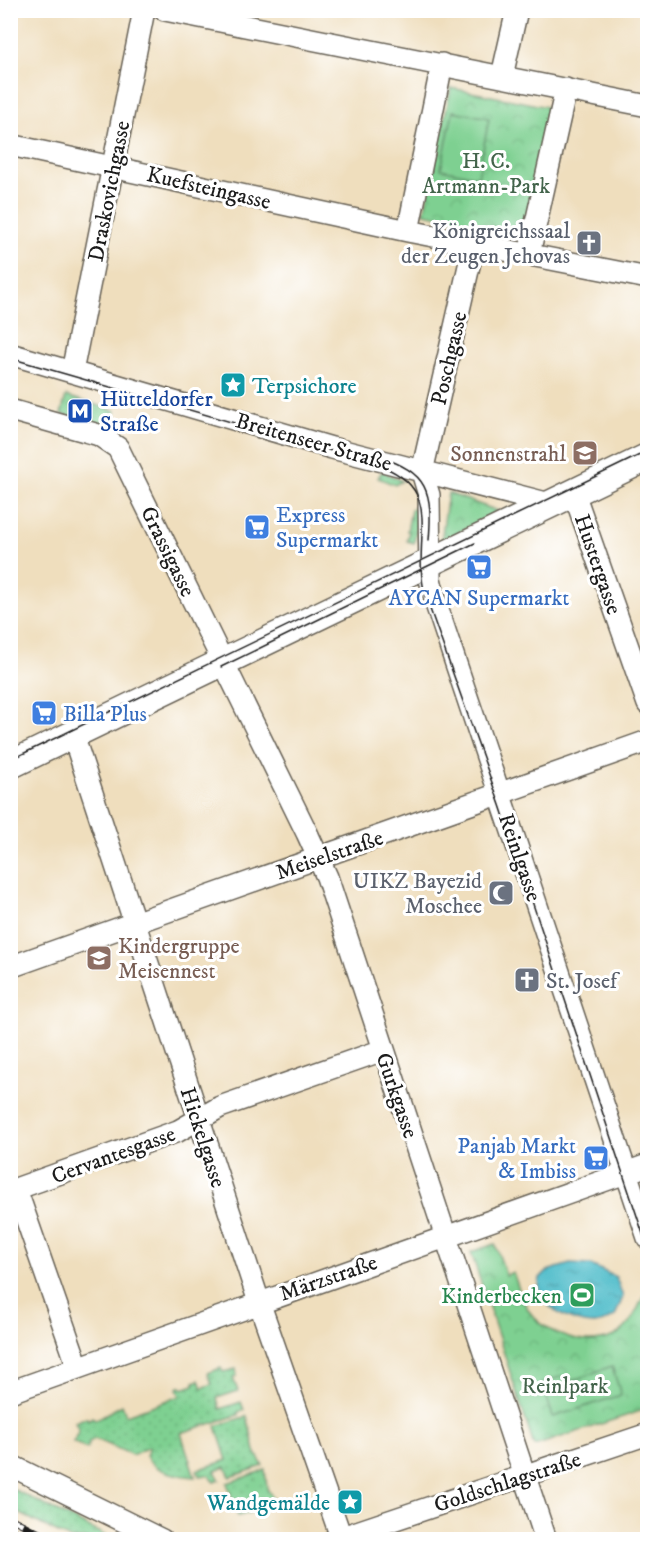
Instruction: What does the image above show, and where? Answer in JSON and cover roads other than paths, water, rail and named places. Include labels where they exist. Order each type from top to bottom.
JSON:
[{"type":"main road","points":[[10,765],[648,457]]},
{"type":"street","name":"Draskovichgasse","points":[[72,372],[144,10]]},
{"type":"street","points":[[165,10],[648,106]]},
{"type":"street","points":[[502,76],[517,10]]},
{"type":"street","points":[[408,231],[442,64]]},
{"type":"street","points":[[566,89],[529,254],[648,278]]},
{"type":"street","name":"Kuefsteingasse","points":[[10,145],[408,231],[529,254]]},
{"type":"street","name":"Poschgasse","points":[[422,472],[474,244]]},
{"type":"street","name":"Breitenseer Straße","points":[[10,354],[422,472],[550,504]]},
{"type":"street","name":"Grassigasse","points":[[10,410],[99,435],[112,442],[121,452],[223,662]]},
{"type":"street","name":"Reinlgasse","points":[[422,472],[429,495],[429,562],[437,607],[648,1238]]},
{"type":"street","name":"Hustergasse","points":[[574,493],[648,704]]},
{"type":"street","name":"Gurkgasse","points":[[223,662],[308,861],[383,1050],[546,1539]]},
{"type":"street","name":"Hickelgasse","points":[[73,735],[337,1538]]},
{"type":"street","name":"Meiselstraße","points":[[10,967],[648,741]]},
{"type":"street","name":"Cervantesgasse","points":[[13,1190],[178,1131],[220,1107],[383,1050]]},
{"type":"street","name":"Märzstraße","points":[[10,1392],[648,1165]]},
{"type":"street","points":[[13,1190],[78,1367]]},
{"type":"street","name":"Goldschlagstraße","points":[[337,1538],[648,1434]]},
{"type":"street","points":[[10,1465],[162,1539]]},
{"type":"water","name":"Kinderbecken","points":[[570,1264],[591,1265],[616,1277],[623,1297],[615,1316],[600,1323],[585,1323],[565,1317],[548,1304],[539,1288],[540,1278],[547,1271]]},
{"type":"tram line","points":[[10,358],[373,463],[396,473],[411,486],[419,500],[422,516],[422,573],[425,595],[500,805],[648,1249]]},
{"type":"tram line","points":[[10,760],[648,451]]},
{"type":"tram line","points":[[379,457],[408,469],[424,486],[430,509],[429,540]]},
{"type":"tram line","points":[[221,667],[475,543]]},
{"type":"railway","points":[[10,1518],[53,1540]]},
{"type":"railway","points":[[10,1529],[32,1540]]},
{"type":"place","name":"Königreichssaal der Zeugen Jehovas","points":[[589,243]]},
{"type":"place","name":"Terpsichore","points":[[233,385]]},
{"type":"place","name":"Hütteldorfer Straße","points":[[80,411]]},
{"type":"place","name":"Sonnenstrahl","points":[[585,453]]},
{"type":"place","name":"Express Supermarkt","points":[[257,527]]},
{"type":"place","name":"AYCAN Supermarkt","points":[[479,567]]},
{"type":"place","name":"Billa Plus","points":[[44,713]]},
{"type":"place","name":"UIKZ Bayezid Moschee","points":[[501,893]]},
{"type":"place","name":"Kindergruppe Meisennest","points":[[99,958]]},
{"type":"place","name":"St. Josef","points":[[527,980]]},
{"type":"place","name":"Panjab Markt & Imbiss","points":[[596,1158]]},
{"type":"place","name":"Kinderbecken","points":[[582,1295]]},
{"type":"place","name":"Wandgemälde","points":[[350,1502]]},
{"type":"park label","name":"H. C. Artmann-Park","points":[[486,172]]},
{"type":"park label","name":"Reinlpark","points":[[565,1385]]}]
